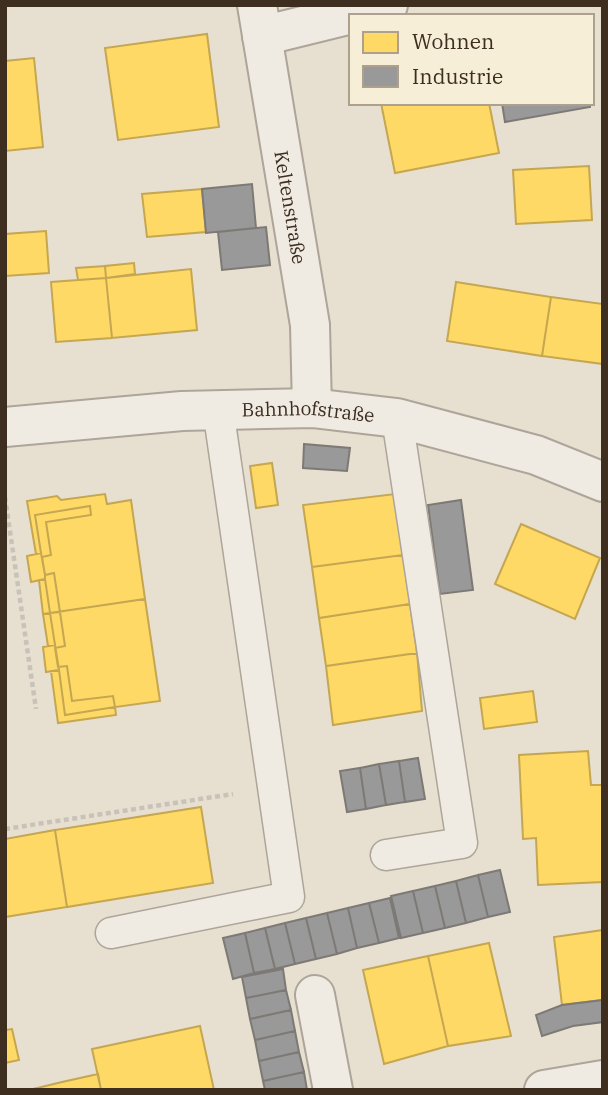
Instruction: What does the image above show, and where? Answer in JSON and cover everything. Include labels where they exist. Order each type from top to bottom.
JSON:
[{"type":"street","points":[[260,20],[388,5]]},
{"type":"street","name":"Keltenstraße","points":[[260,20],[310,325],[312,408]]},
{"type":"street","name":"Bahnhofstraße","points":[[5,428],[218,409],[312,408],[397,418],[536,455],[603,482]]},
{"type":"street","points":[[315,995],[332,1090]]},
{"type":"street","points":[[544,1090],[603,1080]]},
{"type":"lane","points":[[111,933],[289,897],[218,409]]},
{"type":"lane","points":[[386,855],[462,843],[397,418]]},
{"type":"path","points":[[5,497],[36,709]]},
{"type":"path","points":[[5,829],[272,788]]},
{"type":"building: Wohnen","points":[[207,34],[219,127],[118,140],[105,48]]},
{"type":"building: Wohnen","points":[[34,58],[43,147],[5,151],[5,61]]},
{"type":"building: Wohnen","points":[[381,105],[489,105],[499,153],[395,173]]},
{"type":"building: Wohnen","points":[[589,166],[592,220],[516,224],[513,170]]},
{"type":"building: Wohnen","points":[[202,189],[206,232],[147,237],[142,194]]},
{"type":"building: Wohnen","points":[[46,231],[49,273],[5,276],[5,234]]},
{"type":"building: Wohnen","points":[[134,263],[135,274],[106,278],[105,266]]},
{"type":"building: Wohnen","points":[[105,266],[106,278],[78,280],[76,268]]},
{"type":"building: Wohnen","points":[[191,269],[197,330],[112,338],[106,278]]},
{"type":"building: Wohnen","points":[[106,278],[112,338],[56,342],[51,282]]},
{"type":"building: Wohnen","points":[[456,282],[551,297],[542,356],[447,341]]},
{"type":"building: Wohnen","points":[[551,297],[603,304],[603,364],[542,356]]},
{"type":"building: Wohnen","points":[[272,463],[278,505],[256,508],[250,466]]},
{"type":"building: Wohnen","points":[[105,494],[107,504],[131,500],[145,599],[43,614],[39,580],[45,579],[45,575],[41,553],[36,554],[27,501],[57,496],[61,500]]},
{"type":"building: Wohnen","points":[[395,494],[403,555],[312,567],[303,505]]},
{"type":"building: Wohnen","points":[[90,506],[91,515],[46,522],[51,555],[42,557],[45,575],[54,573],[60,612],[50,613],[45,579],[31,582],[27,556],[41,553],[35,515]]},
{"type":"building: Wohnen","points":[[521,524],[600,558],[575,619],[495,584]]},
{"type":"building: Wohnen","points":[[403,555],[410,604],[319,618],[312,567]]},
{"type":"building: Wohnen","points":[[145,599],[160,701],[115,707],[116,715],[58,723],[51,671],[59,670],[55,645],[48,646],[43,614]]},
{"type":"building: Wohnen","points":[[410,604],[417,653],[326,666],[319,618]]},
{"type":"building: Wohnen","points":[[60,612],[65,646],[55,648],[58,667],[67,666],[72,701],[113,696],[115,707],[65,715],[59,670],[46,672],[43,647],[55,645],[50,613]]},
{"type":"building: Wohnen","points":[[417,653],[422,711],[333,725],[326,666]]},
{"type":"building: Wohnen","points":[[533,691],[537,722],[484,729],[480,698]]},
{"type":"building: Wohnen","points":[[588,751],[591,785],[603,785],[603,882],[538,885],[536,838],[523,839],[519,755]]},
{"type":"building: Wohnen","points":[[201,807],[213,883],[67,907],[55,830]]},
{"type":"building: Wohnen","points":[[55,830],[67,907],[5,917],[5,839]]},
{"type":"building: Wohnen","points":[[603,930],[603,1000],[562,1005],[554,937]]},
{"type":"building: Wohnen","points":[[489,943],[511,1036],[448,1046],[428,956]]},
{"type":"building: Wohnen","points":[[428,956],[448,1046],[384,1064],[363,970]]},
{"type":"building: Wohnen","points":[[200,1026],[214,1090],[101,1090],[92,1049]]},
{"type":"building: Wohnen","points":[[12,1029],[19,1060],[5,1063],[5,1030]]},
{"type":"building: Wohnen","points":[[98,1074],[101,1090],[29,1090],[62,1082]]},
{"type":"building: Industrie","points":[[502,105],[590,105],[590,107],[505,122]]},
{"type":"building: Industrie","points":[[252,184],[256,228],[206,233],[202,189]]},
{"type":"building: Industrie","points":[[266,227],[270,265],[222,270],[218,232]]},
{"type":"building: Industrie","points":[[304,444],[350,448],[347,471],[303,468]]},
{"type":"building: Industrie","points":[[461,500],[473,590],[440,594],[428,505]]},
{"type":"building: Industrie","points":[[418,758],[425,799],[405,802],[399,761]]},
{"type":"building: Industrie","points":[[399,761],[405,802],[386,805],[379,764]]},
{"type":"building: Industrie","points":[[379,764],[386,805],[366,809],[360,768]]},
{"type":"building: Industrie","points":[[360,768],[366,809],[347,812],[340,771]]},
{"type":"building: Industrie","points":[[500,870],[510,912],[488,917],[478,875]]},
{"type":"building: Industrie","points":[[478,875],[488,917],[466,923],[456,881]]},
{"type":"building: Industrie","points":[[456,881],[466,923],[445,928],[435,886]]},
{"type":"building: Industrie","points":[[435,886],[445,928],[423,933],[413,891]]},
{"type":"building: Industrie","points":[[413,891],[423,933],[401,938],[391,896]]},
{"type":"building: Industrie","points":[[390,898],[399,938],[379,943],[369,903]]},
{"type":"building: Industrie","points":[[369,903],[379,943],[357,948],[348,908]]},
{"type":"building: Industrie","points":[[348,908],[357,948],[337,954],[327,913]]},
{"type":"building: Industrie","points":[[327,913],[337,954],[316,959],[306,918]]},
{"type":"building: Industrie","points":[[306,918],[316,959],[295,964],[285,923]]},
{"type":"building: Industrie","points":[[285,923],[295,964],[275,969],[265,928]]},
{"type":"building: Industrie","points":[[265,928],[275,969],[254,973],[245,933]]},
{"type":"building: Industrie","points":[[245,933],[254,973],[233,979],[223,938]]},
{"type":"building: Industrie","points":[[283,969],[286,990],[246,998],[242,977]]},
{"type":"building: Industrie","points":[[286,990],[291,1010],[250,1019],[246,998]]},
{"type":"building: Industrie","points":[[603,1000],[603,1022],[573,1026],[542,1036],[536,1015],[562,1005]]},
{"type":"building: Industrie","points":[[291,1010],[295,1031],[255,1040],[250,1019]]},
{"type":"building: Industrie","points":[[295,1031],[299,1052],[259,1061],[255,1040]]},
{"type":"building: Industrie","points":[[299,1052],[304,1072],[263,1081],[259,1061]]},
{"type":"building: Industrie","points":[[304,1072],[307,1090],[265,1090],[263,1081]]}]
